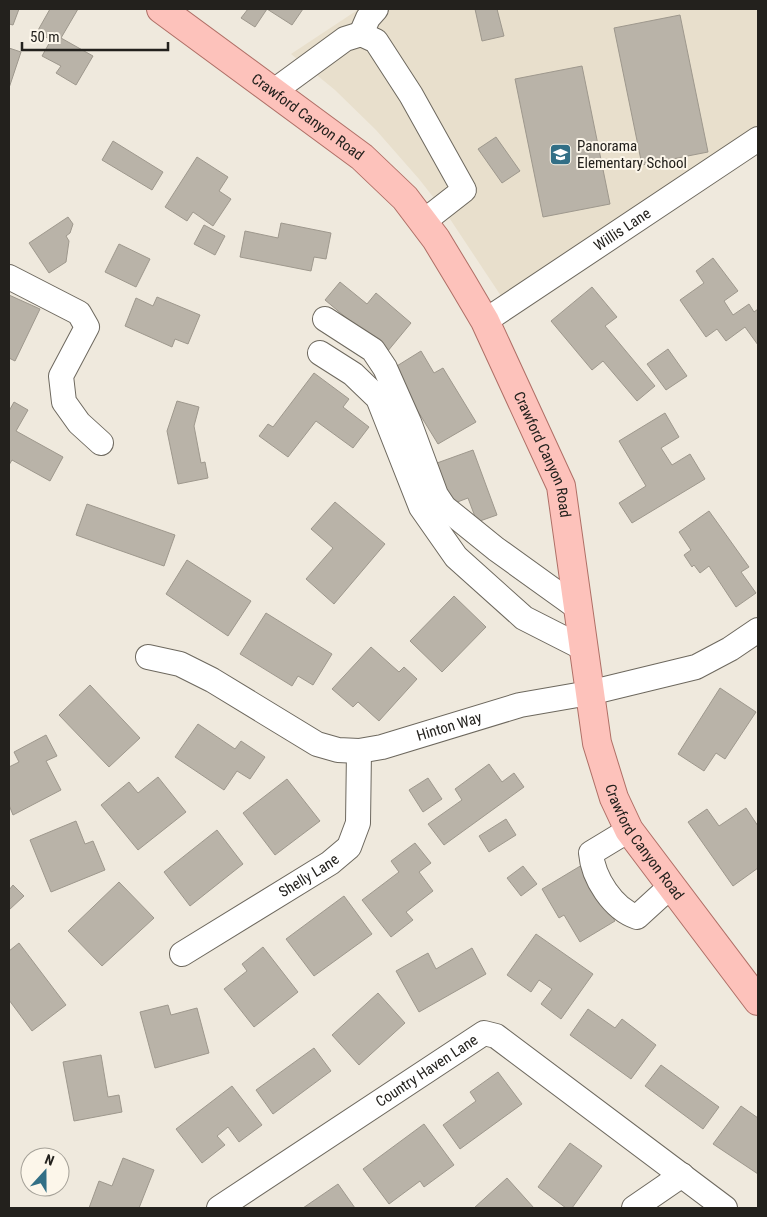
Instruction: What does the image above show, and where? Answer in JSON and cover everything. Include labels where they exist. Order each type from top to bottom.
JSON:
[{"type":"main road","name":"Crawford Canyon Road","points":[[161,9],[362,157],[405,198],[436,239],[486,321],[561,486],[597,744],[614,798],[629,830],[758,1001]]},
{"type":"street","points":[[361,34],[368,18],[376,9]]},
{"type":"street","points":[[274,91],[345,39],[361,34],[376,41],[406,88],[464,190],[423,222]]},
{"type":"street","name":"Willis Lane","points":[[486,321],[758,139]]},
{"type":"street","points":[[9,277],[79,313],[86,327],[61,376],[64,402],[79,423],[101,443]]},
{"type":"street","points":[[325,319],[373,350],[385,368],[409,422],[436,495],[444,507],[496,549],[578,608]]},
{"type":"street","points":[[320,353],[353,374],[378,398],[421,507],[456,557],[524,618],[583,648]]},
{"type":"street","name":"Hinton Way","points":[[148,657],[180,664],[212,680],[317,744],[338,750],[359,751],[382,747],[520,705],[589,693],[696,667],[730,649],[758,630]]},
{"type":"street","name":"Shelly Lane","points":[[182,954],[330,863],[349,848],[358,823],[359,751]]},
{"type":"street","points":[[629,830],[591,853],[592,865],[606,891],[625,913],[637,917],[671,886]]},
{"type":"street","name":"Country Haven Lane","points":[[219,1208],[484,1033],[496,1036],[725,1208]]},
{"type":"street","points":[[634,1208],[682,1175]]},
{"type":"shaded area","name":"Panorama Elementary School","points":[[359,9],[758,9],[758,131],[505,302],[448,216],[419,179],[376,130],[335,90],[291,54]]},
{"type":"building","points":[[9,9],[19,9],[13,25],[9,24]]},
{"type":"building","points":[[50,9],[78,9],[61,38],[93,56],[76,85],[56,73],[61,66],[42,56],[51,40],[37,32]]},
{"type":"building","points":[[248,9],[267,9],[255,27],[241,18]]},
{"type":"building","points":[[267,9],[303,9],[292,25]]},
{"type":"building","points":[[475,9],[497,9],[504,36],[482,41]]},
{"type":"building","points":[[680,15],[708,152],[642,165],[614,28]]},
{"type":"building","points":[[9,48],[21,52],[9,88]]},
{"type":"building","points":[[582,66],[610,204],[543,217],[515,79]]},
{"type":"building","points":[[496,137],[520,171],[502,183],[478,149]]},
{"type":"building","points":[[113,141],[163,172],[152,190],[102,160]]},
{"type":"building","points":[[197,157],[228,177],[219,191],[231,199],[213,226],[193,212],[187,221],[165,207]]},
{"type":"building","points":[[68,217],[73,224],[70,233],[66,236],[69,241],[66,262],[49,273],[29,243]]},
{"type":"building","points":[[281,223],[331,233],[326,259],[314,257],[311,271],[240,257],[245,231],[278,238]]},
{"type":"building","points":[[204,225],[225,236],[215,255],[194,244]]},
{"type":"building","points":[[119,244],[150,259],[136,287],[105,272]]},
{"type":"building","points":[[713,258],[738,291],[724,301],[733,315],[749,304],[754,312],[758,309],[758,345],[745,327],[726,341],[717,329],[706,337],[680,300],[704,283],[696,271]]},
{"type":"building","points":[[340,282],[367,304],[376,293],[411,323],[387,352],[325,300]]},
{"type":"building","points":[[592,287],[617,317],[605,326],[655,386],[637,401],[603,361],[592,370],[551,321]]},
{"type":"building","points":[[9,295],[40,309],[15,361],[9,358]]},
{"type":"building","points":[[157,297],[200,315],[188,344],[175,339],[172,347],[125,326],[136,298],[153,306]]},
{"type":"building","points":[[668,349],[687,376],[666,390],[647,364]]},
{"type":"building","points":[[421,351],[434,373],[443,368],[476,422],[438,444],[392,369]]},
{"type":"building","points":[[314,373],[349,399],[343,407],[369,427],[353,448],[316,421],[288,457],[259,436],[268,424],[273,427]]},
{"type":"building","points":[[177,401],[199,407],[194,426],[201,463],[205,462],[208,478],[178,484],[167,431]]},
{"type":"building","points":[[14,402],[28,410],[16,431],[63,457],[50,481],[12,460],[9,465],[9,411]]},
{"type":"building","points":[[665,413],[679,437],[661,448],[672,465],[690,454],[705,479],[632,523],[619,503],[646,486],[619,441]]},
{"type":"building","points":[[473,450],[497,515],[477,522],[468,498],[452,504],[437,463]]},
{"type":"building","points":[[335,502],[385,544],[334,604],[306,579],[333,548],[311,529]]},
{"type":"building","points":[[87,504],[175,535],[164,566],[76,535]]},
{"type":"building","points":[[709,511],[749,567],[741,572],[756,593],[736,607],[709,566],[700,573],[694,565],[692,567],[684,555],[691,550],[679,532]]},
{"type":"building","points":[[187,560],[251,601],[228,636],[166,594]]},
{"type":"building","points":[[454,596],[486,627],[442,672],[410,641]]},
{"type":"building","points":[[266,613],[332,654],[313,685],[298,676],[292,686],[240,654]]},
{"type":"building","points":[[371,647],[399,672],[404,667],[417,679],[379,721],[358,702],[353,707],[332,689]]},
{"type":"building","points":[[90,685],[140,738],[109,767],[59,715]]},
{"type":"building","points":[[720,688],[756,712],[725,759],[716,753],[704,771],[678,754]]},
{"type":"building","points":[[198,724],[235,749],[241,741],[265,757],[250,779],[237,771],[224,790],[175,757]]},
{"type":"building","points":[[46,735],[57,756],[46,761],[61,790],[13,815],[9,805],[9,767],[19,762],[14,752]]},
{"type":"building","points":[[489,764],[502,782],[514,773],[524,787],[444,845],[428,824],[462,800],[455,789]]},
{"type":"building","points":[[158,777],[186,812],[138,850],[101,805],[129,782],[138,793]]},
{"type":"building","points":[[428,778],[442,799],[423,812],[409,790]]},
{"type":"building","points":[[287,779],[320,821],[275,855],[243,813]]},
{"type":"building","points":[[746,808],[758,826],[758,868],[733,886],[688,822],[707,809],[719,826]]},
{"type":"building","points":[[506,819],[516,835],[489,852],[479,836]]},
{"type":"building","points":[[76,821],[85,844],[93,841],[105,870],[51,892],[30,840]]},
{"type":"building","points":[[217,830],[243,864],[190,906],[164,872]]},
{"type":"building","points":[[415,843],[431,863],[419,872],[433,891],[406,912],[413,920],[391,937],[362,900],[399,872],[391,861]]},
{"type":"building","points":[[582,865],[615,921],[580,942],[564,915],[559,918],[542,889]]},
{"type":"building","points":[[523,866],[537,884],[521,896],[507,878]]},
{"type":"building","points":[[119,882],[154,918],[102,966],[68,931]]},
{"type":"building","points":[[13,885],[24,896],[9,910],[9,890]]},
{"type":"building","points":[[344,896],[372,934],[314,976],[286,939]]},
{"type":"building","points":[[536,934],[593,974],[561,1019],[541,1004],[552,989],[539,980],[531,992],[507,975]]},
{"type":"building","points":[[19,943],[66,1005],[32,1031],[9,1000],[9,951]]},
{"type":"building","points":[[263,947],[298,992],[254,1027],[224,989],[247,971],[242,964]]},
{"type":"building","points":[[472,948],[486,974],[419,1012],[396,971],[428,953],[436,969]]},
{"type":"building","points":[[378,993],[405,1023],[359,1065],[332,1035]]},
{"type":"building","points":[[168,1005],[171,1015],[197,1008],[209,1053],[155,1068],[140,1012]]},
{"type":"building","points":[[588,1009],[615,1028],[622,1019],[656,1045],[631,1079],[570,1035]]},
{"type":"building","points":[[314,1048],[331,1071],[273,1114],[256,1090]]},
{"type":"building","points":[[101,1055],[108,1097],[119,1095],[122,1112],[74,1121],[63,1062]]},
{"type":"building","points":[[661,1065],[719,1107],[703,1129],[645,1086]]},
{"type":"building","points":[[498,1072],[522,1104],[460,1149],[443,1125],[476,1101],[470,1092]]},
{"type":"building","points":[[232,1086],[262,1125],[239,1142],[228,1127],[217,1136],[225,1145],[202,1163],[176,1129]]},
{"type":"building","points":[[741,1106],[758,1118],[758,1174],[713,1144]]},
{"type":"building","points":[[424,1124],[454,1165],[424,1187],[420,1181],[389,1204],[363,1169]]},
{"type":"building","points":[[570,1143],[602,1166],[572,1208],[566,1208],[538,1187]]},
{"type":"building","points":[[123,1158],[154,1170],[139,1208],[89,1208],[99,1181],[112,1186]]},
{"type":"building","points":[[507,1178],[534,1208],[474,1208]]},
{"type":"building","points":[[338,1184],[355,1208],[303,1208]]},
{"type":"place","name":"Panorama Elementary School","points":[[561,155]]}]
